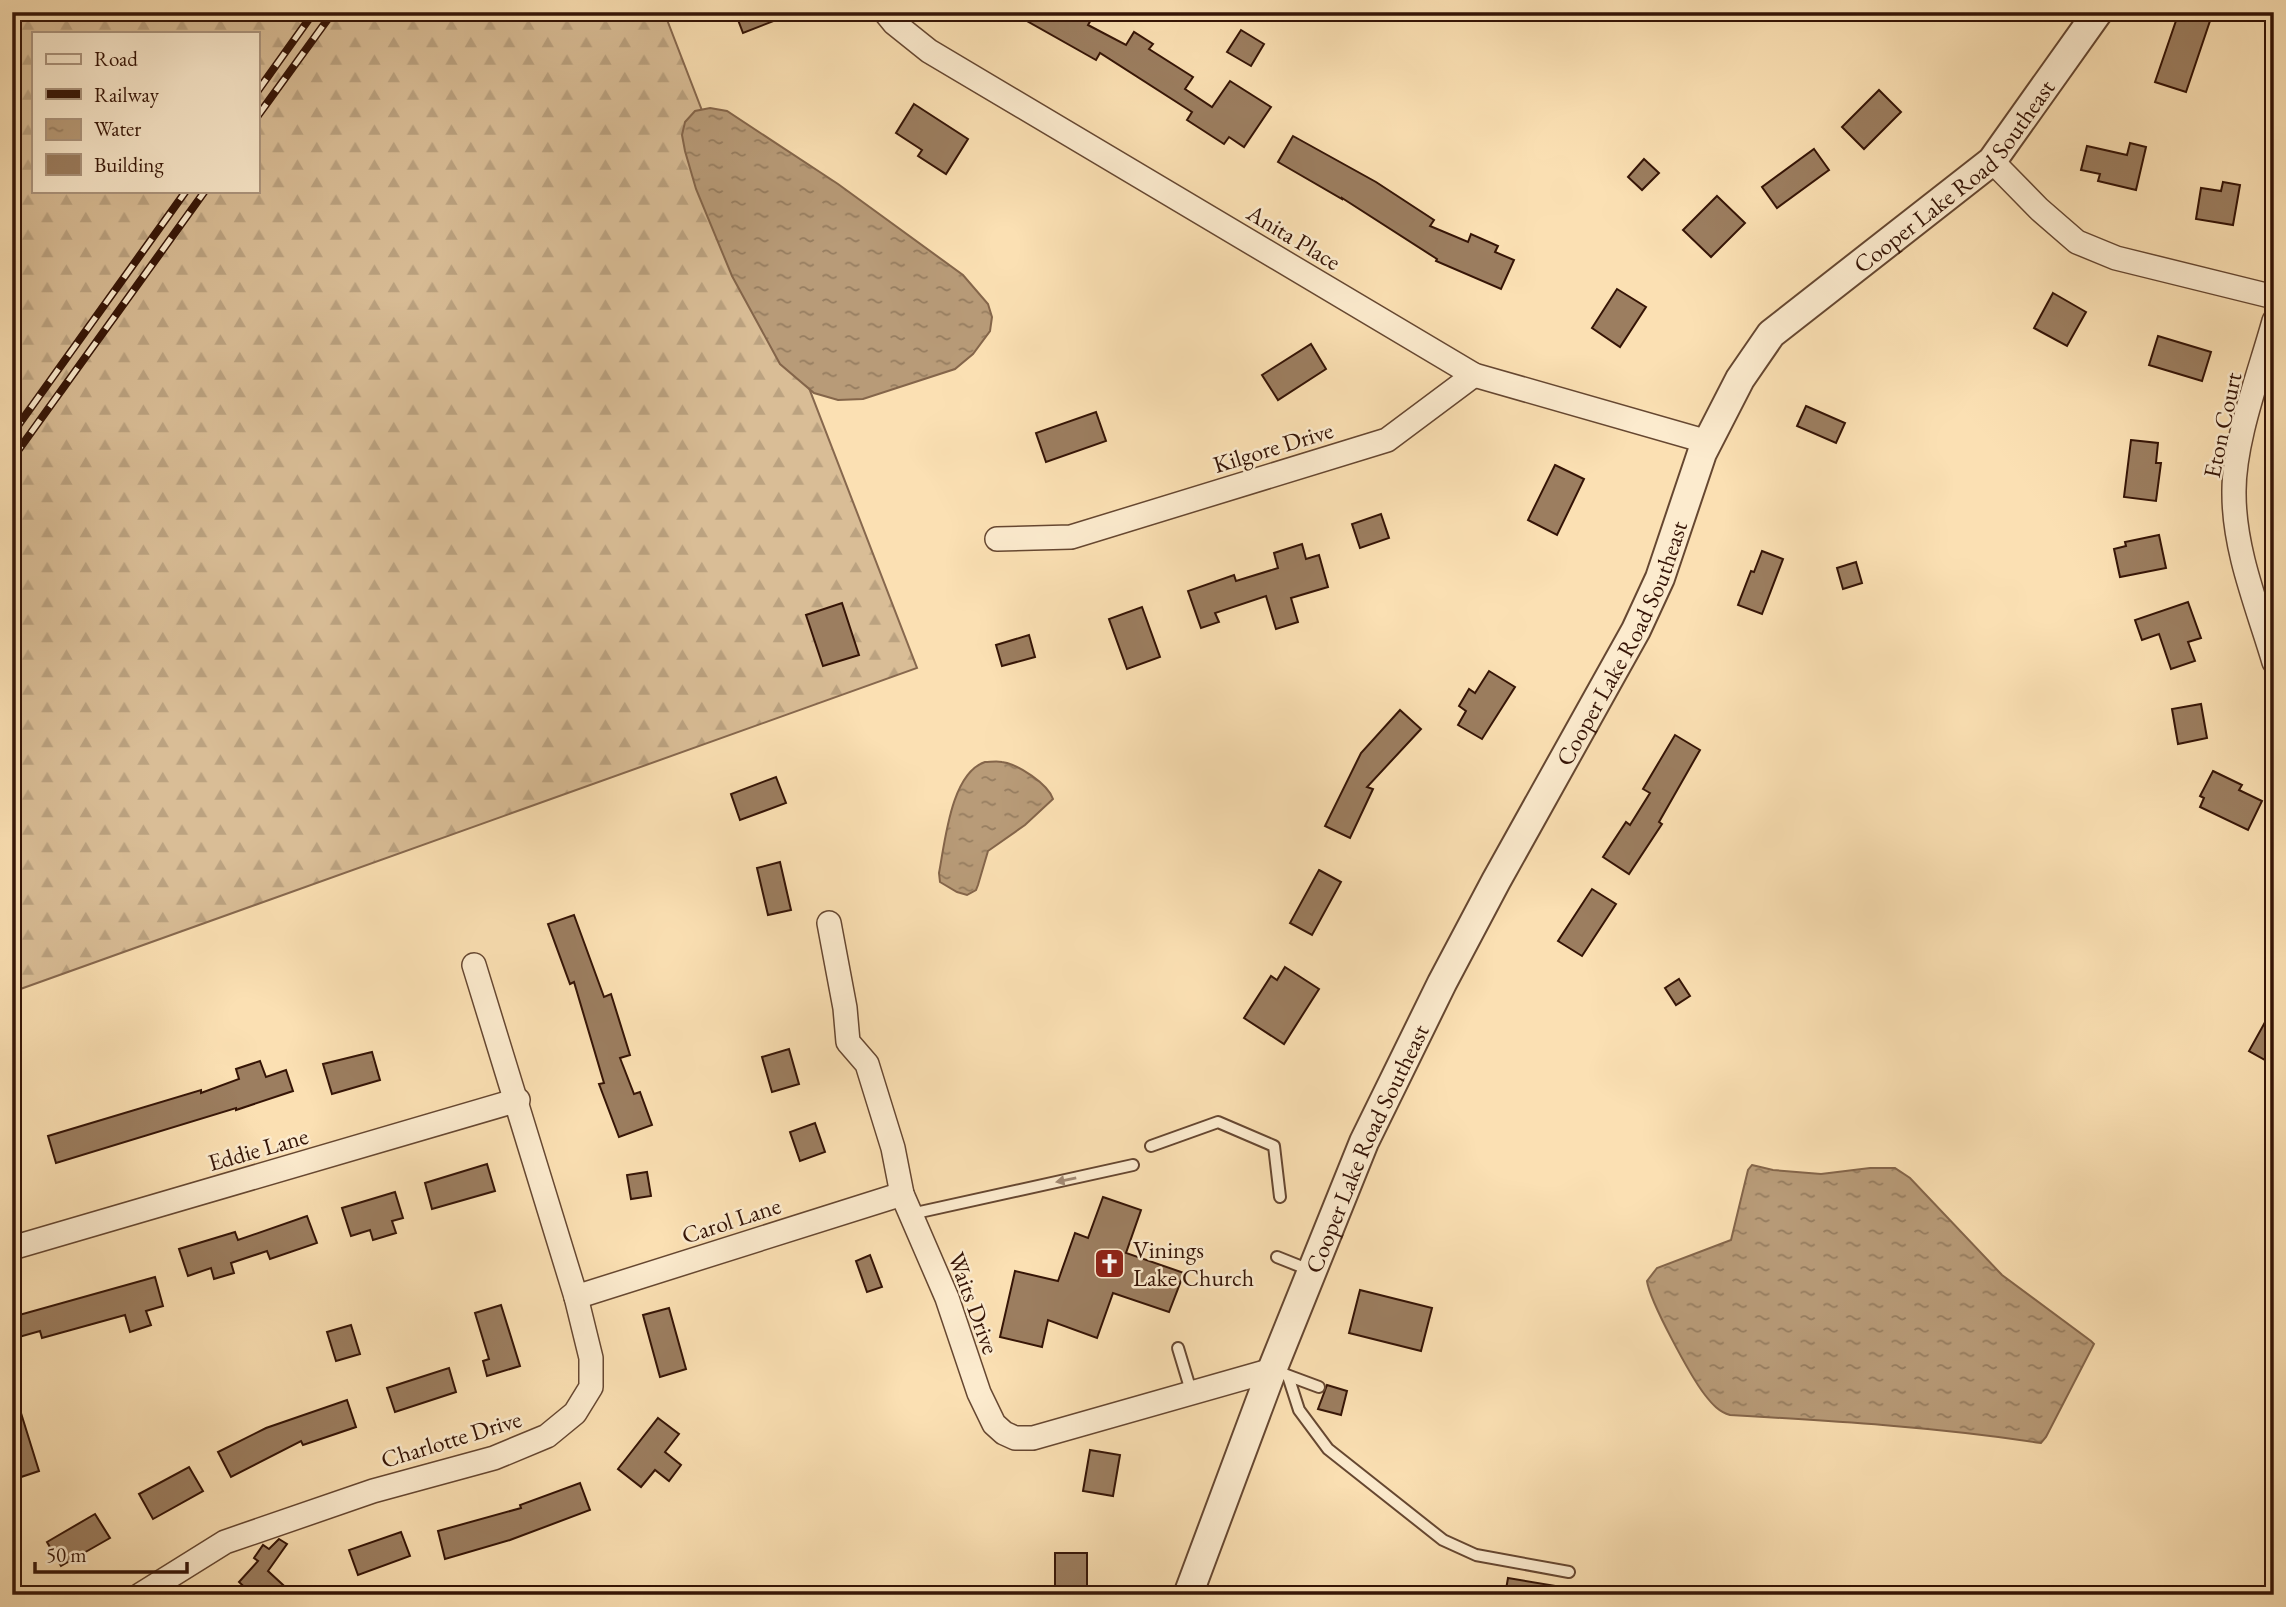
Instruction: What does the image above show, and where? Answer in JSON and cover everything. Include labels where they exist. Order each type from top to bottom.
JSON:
[{"type":"street","name":"Anita Place","points":[[885,12],[894,23],[929,51],[1474,375],[1708,442]]},
{"type":"street","name":"Cooper Lake Road Southeast","points":[[1188,1595],[1280,1373],[1311,1270],[1364,1142],[1442,983],[1525,826],[1636,629],[1660,578],[1702,453],[1740,379],[1771,334],[1992,161],[2098,12]]},
{"type":"street","points":[[1992,161],[2039,209],[2077,242],[2116,258],[2274,298]]},
{"type":"street","name":"Eton Court","points":[[2274,321],[2238,451],[2234,494],[2239,547],[2274,662]]},
{"type":"street","name":"Kilgore Drive","points":[[997,539],[1071,537],[1387,440],[1474,375]]},
{"type":"street","name":"Waits Drive","points":[[829,923],[845,1008],[848,1042],[867,1064],[906,1204],[947,1298],[986,1410],[1004,1433],[1015,1438],[1050,1435],[1191,1391],[1280,1373]]},
{"type":"street","name":"Charlotte Drive","points":[[154,1592],[225,1542],[373,1491],[494,1458],[547,1436],[575,1413],[591,1387],[592,1358],[576,1297],[518,1100],[474,965]]},
{"type":"street","name":"Eddie Lane","points":[[12,1248],[518,1100]]},
{"type":"street","name":"Carol Lane","points":[[576,1297],[906,1204]]},
{"type":"lane","points":[[1150,1146],[1219,1122],[1274,1146],[1280,1197]]},
{"type":"lane","points":[[906,1204],[1133,1165]]},
{"type":"lane","points":[[1277,1256],[1311,1270]]},
{"type":"lane","points":[[1178,1348],[1191,1391]]},
{"type":"lane","points":[[1280,1373],[1319,1387]]},
{"type":"lane","points":[[1280,1373],[1299,1410],[1328,1449],[1443,1540],[1476,1555],[1569,1572]]},
{"type":"green space","points":[[12,12],[664,12],[917,668],[12,992]]},
{"type":"water","points":[[710,108],[727,111],[838,184],[963,275],[988,304],[992,317],[990,331],[973,354],[955,369],[863,399],[838,400],[814,393],[780,364],[732,276],[696,189],[685,151],[682,135],[685,122],[695,111]]},
{"type":"water","points":[[985,762],[1002,762],[1024,771],[1039,781],[1053,799],[1025,825],[988,851],[976,890],[967,895],[940,882],[939,873],[947,827],[957,794],[964,780]]},
{"type":"water","points":[[1752,1165],[1773,1170],[1821,1174],[1895,1168],[1910,1178],[2002,1275],[2091,1341],[2094,1344],[2041,1443],[1847,1422],[1730,1415],[1713,1404],[1699,1386],[1672,1339],[1655,1305],[1647,1281],[1657,1268],[1731,1240],[1748,1170]]},
{"type":"building","points":[[735,12],[794,12],[794,13],[743,33]]},
{"type":"building","points":[[1011,12],[1082,12],[1092,18],[1088,25],[1126,45],[1134,32],[1153,44],[1149,49],[1193,77],[1185,89],[1212,107],[1230,81],[1271,107],[1244,147],[1229,137],[1224,144],[1187,120],[1192,112],[1100,53],[1096,60]]},
{"type":"building","points":[[2179,12],[2213,12],[2186,92],[2155,82]]},
{"type":"building","points":[[1241,30],[1264,44],[1251,66],[1227,52]]},
{"type":"building","points":[[1879,90],[1901,112],[1864,149],[1842,127]]},
{"type":"building","points":[[914,104],[968,139],[946,174],[918,156],[922,150],[896,133]]},
{"type":"building","points":[[1293,136],[1376,182],[1434,220],[1430,226],[1468,242],[1471,234],[1498,246],[1495,252],[1514,260],[1501,289],[1436,261],[1437,259],[1342,198],[1278,162]]},
{"type":"building","points":[[2130,143],[2146,147],[2136,190],[2098,181],[2100,174],[2081,170],[2087,146],[2127,155]]},
{"type":"building","points":[[1814,149],[1829,170],[1777,208],[1762,187]]},
{"type":"building","points":[[1644,159],[1659,173],[1642,190],[1628,177]]},
{"type":"building","points":[[2223,182],[2240,185],[2233,225],[2196,219],[2201,188],[2221,191]]},
{"type":"building","points":[[1717,196],[1745,223],[1711,257],[1683,230]]},
{"type":"building","points":[[1617,289],[1646,307],[1620,347],[1592,328]]},
{"type":"building","points":[[2053,293],[2086,312],[2067,346],[2034,328]]},
{"type":"building","points":[[2158,336],[2211,352],[2202,381],[2149,365]]},
{"type":"building","points":[[1311,344],[1326,369],[1278,400],[1262,375]]},
{"type":"building","points":[[1806,406],[1845,423],[1836,443],[1797,426]]},
{"type":"building","points":[[1096,412],[1106,441],[1046,462],[1036,433]]},
{"type":"building","points":[[2131,440],[2158,443],[2156,463],[2161,463],[2156,501],[2124,497]]},
{"type":"building","points":[[1555,465],[1584,479],[1557,535],[1528,520]]},
{"type":"building","points":[[1381,514],[1389,538],[1360,548],[1352,524]]},
{"type":"building","points":[[2159,535],[2166,568],[2120,577],[2114,549],[2126,546],[2125,542]]},
{"type":"building","points":[[1302,544],[1306,559],[1319,555],[1328,587],[1291,598],[1298,622],[1276,629],[1266,596],[1215,613],[1219,622],[1201,628],[1188,591],[1234,575],[1236,581],[1278,568],[1274,553]]},
{"type":"building","points":[[1762,551],[1783,559],[1762,614],[1738,605]]},
{"type":"building","points":[[1856,562],[1862,583],[1843,589],[1837,568]]},
{"type":"building","points":[[2188,602],[2201,638],[2188,642],[2195,661],[2171,669],[2159,634],[2142,640],[2135,620]]},
{"type":"building","points":[[842,603],[859,655],[823,666],[806,615]]},
{"type":"building","points":[[1142,607],[1160,657],[1127,669],[1109,619]]},
{"type":"building","points":[[1029,635],[1035,657],[1002,666],[996,645]]},
{"type":"building","points":[[1489,671],[1515,687],[1482,739],[1458,725],[1466,711],[1459,706],[1469,689],[1475,693]]},
{"type":"building","points":[[2201,704],[2207,738],[2178,744],[2172,709]]},
{"type":"building","points":[[1400,710],[1421,729],[1367,787],[1373,789],[1350,838],[1325,826],[1361,753]]},
{"type":"building","points":[[1675,735],[1700,750],[1659,822],[1662,824],[1629,874],[1603,857],[1626,822],[1630,825],[1650,793],[1643,789]]},
{"type":"building","points":[[2213,771],[2242,785],[2239,790],[2262,801],[2248,830],[2200,807],[2204,798],[2200,796]]},
{"type":"building","points":[[776,777],[786,803],[740,820],[731,794]]},
{"type":"building","points":[[780,862],[791,910],[768,915],[757,868]]},
{"type":"building","points":[[1319,870],[1341,882],[1312,935],[1290,923]]},
{"type":"building","points":[[1592,889],[1616,904],[1582,956],[1558,941]]},
{"type":"building","points":[[574,915],[604,997],[611,994],[630,1055],[620,1058],[634,1094],[640,1092],[652,1125],[619,1137],[599,1084],[604,1083],[574,982],[570,984],[548,924]]},
{"type":"building","points":[[1285,967],[1319,989],[1284,1044],[1244,1018],[1271,976],[1277,980]]},
{"type":"building","points":[[1679,979],[1690,996],[1676,1005],[1665,988]]},
{"type":"building","points":[[2274,1006],[2274,1065],[2249,1051]]},
{"type":"building","points":[[789,1049],[799,1084],[772,1092],[762,1057]]},
{"type":"building","points":[[372,1052],[380,1080],[332,1094],[323,1064]]},
{"type":"building","points":[[260,1061],[266,1077],[286,1070],[293,1091],[56,1163],[48,1136],[201,1090],[201,1093],[239,1079],[236,1069]]},
{"type":"building","points":[[815,1123],[825,1152],[800,1161],[790,1132]]},
{"type":"building","points":[[487,1164],[495,1191],[432,1209],[425,1183]]},
{"type":"building","points":[[647,1172],[651,1196],[631,1199],[627,1175]]},
{"type":"building","points":[[395,1192],[403,1218],[392,1221],[396,1233],[373,1240],[370,1230],[351,1236],[342,1208]]},
{"type":"building","name":"Vinings Lake Church","points":[[1103,1197],[1141,1210],[1126,1253],[1184,1273],[1169,1312],[1113,1293],[1097,1338],[1048,1320],[1042,1347],[1000,1337],[1015,1271],[1058,1281],[1075,1233],[1088,1238]]},
{"type":"building","points":[[307,1216],[317,1243],[270,1259],[267,1251],[231,1263],[234,1273],[214,1279],[211,1268],[188,1276],[179,1249],[235,1232],[238,1240]]},
{"type":"building","points":[[870,1255],[882,1287],[867,1292],[856,1261]]},
{"type":"building","points":[[155,1277],[163,1306],[146,1311],[151,1325],[130,1332],[125,1315],[42,1338],[40,1331],[12,1339],[12,1317]]},
{"type":"building","points":[[1360,1290],[1432,1308],[1421,1351],[1349,1333]]},
{"type":"building","points":[[501,1305],[520,1366],[487,1376],[483,1361],[489,1359],[475,1313]]},
{"type":"building","points":[[669,1308],[686,1369],[660,1377],[643,1315]]},
{"type":"building","points":[[351,1325],[360,1354],[336,1361],[327,1332]]},
{"type":"building","points":[[449,1368],[456,1392],[395,1412],[387,1388]]},
{"type":"building","points":[[1327,1385],[1347,1391],[1341,1415],[1318,1409]]},
{"type":"building","points":[[12,1397],[16,1397],[39,1471],[12,1480]]},
{"type":"building","points":[[347,1400],[356,1427],[303,1445],[301,1441],[231,1477],[218,1452],[266,1428]]},
{"type":"building","points":[[658,1418],[679,1434],[665,1452],[681,1465],[669,1481],[655,1470],[641,1487],[618,1469]]},
{"type":"building","points":[[1090,1450],[1120,1455],[1113,1496],[1083,1491]]},
{"type":"building","points":[[189,1467],[203,1491],[153,1519],[139,1494]]},
{"type":"building","points":[[580,1483],[590,1510],[510,1540],[445,1559],[438,1531],[521,1508],[520,1505]]},
{"type":"building","points":[[95,1514],[110,1538],[61,1566],[47,1542]]},
{"type":"building","points":[[401,1532],[410,1556],[358,1575],[349,1550]]},
{"type":"building","points":[[279,1539],[287,1544],[268,1571],[294,1595],[253,1595],[239,1582],[258,1561],[254,1558],[263,1545],[269,1549]]},
{"type":"building","points":[[1055,1553],[1087,1553],[1087,1587],[1080,1587],[1080,1595],[1055,1595]]},
{"type":"building","points":[[1508,1578],[1556,1586],[1556,1595],[1505,1595]]},
{"type":"railway","points":[[259,89],[314,12]]},
{"type":"railway","points":[[259,114],[333,12]]},
{"type":"railway","points":[[12,434],[185,192]]},
{"type":"railway","points":[[12,459],[204,192]]},
{"type":"place","name":"Vinings Lake Church","points":[[1110,1263]]}]
